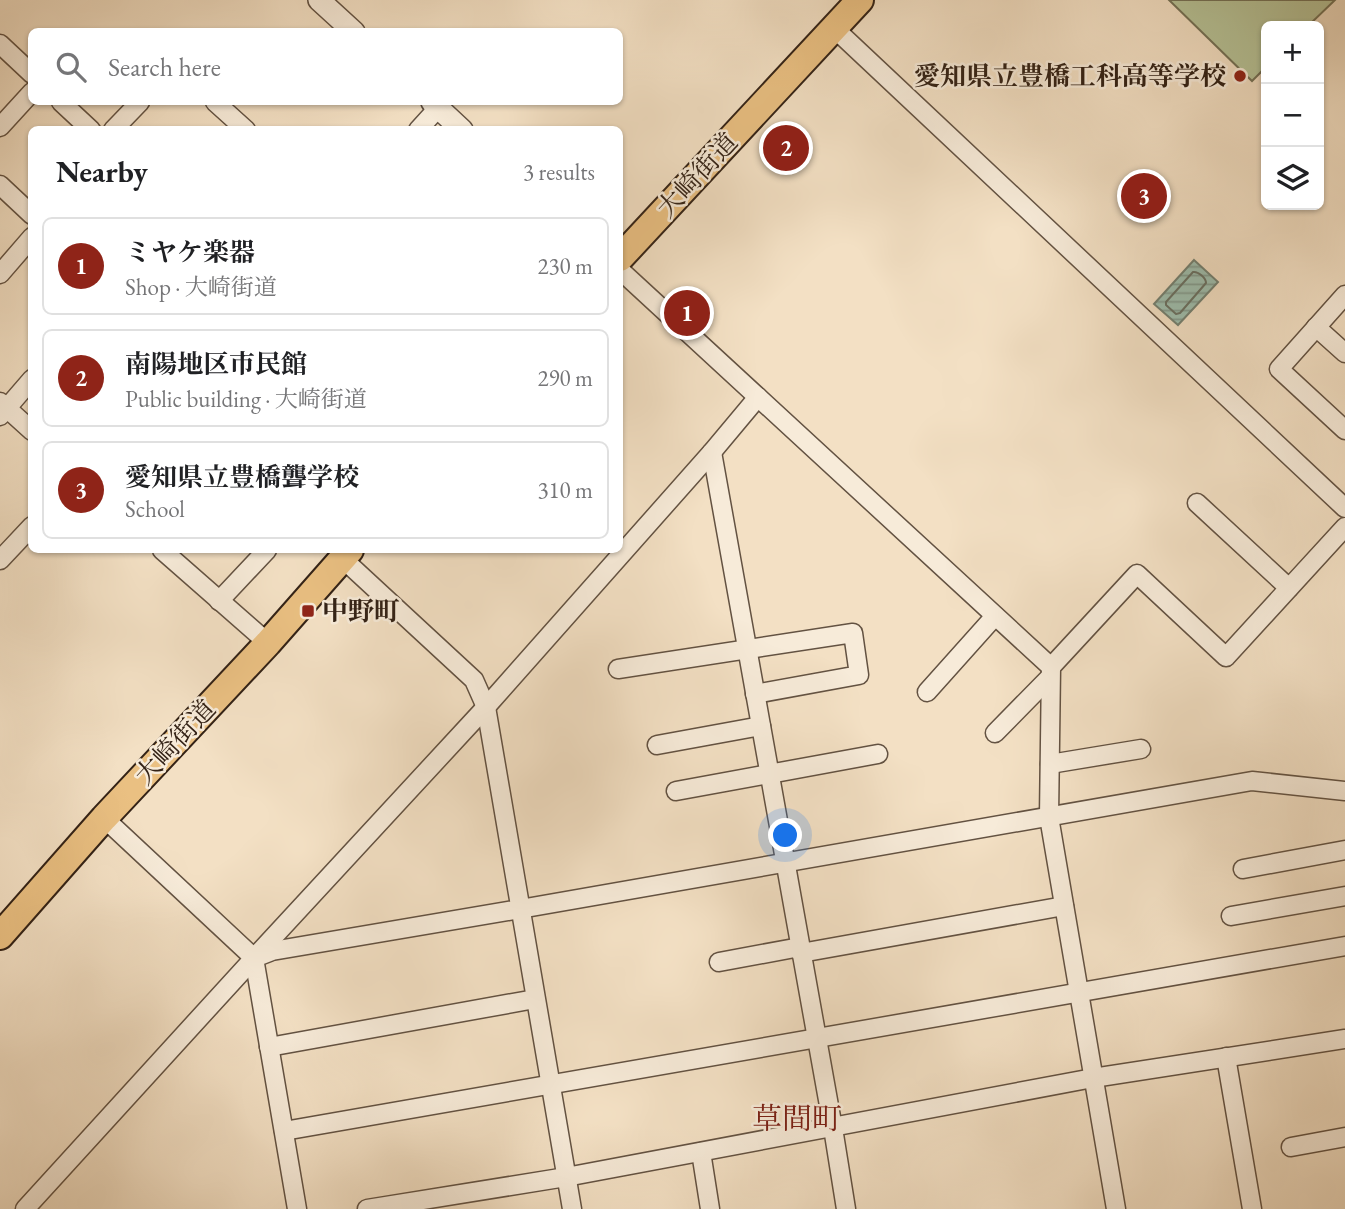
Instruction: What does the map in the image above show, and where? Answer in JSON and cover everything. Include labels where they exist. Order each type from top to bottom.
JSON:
[{"type":"main road","name":"大崎街道","points":[[623,255],[860,0]]},
{"type":"main road","name":"大崎街道","points":[[0,936],[104,818],[268,643],[346,554]]},
{"type":"street","points":[[319,0],[350,28]]},
{"type":"street","points":[[834,28],[1345,508]]},
{"type":"street","points":[[0,44],[28,70]]},
{"type":"street","points":[[0,127],[28,96]]},
{"type":"street","points":[[64,105],[87,126]]},
{"type":"street","points":[[117,126],[137,105]]},
{"type":"street","points":[[218,105],[242,126]]},
{"type":"street","points":[[421,126],[434,105]]},
{"type":"street","points":[[436,105],[458,126]]},
{"type":"street","points":[[0,185],[28,211]]},
{"type":"street","points":[[0,274],[28,242]]},
{"type":"street","points":[[623,273],[995,616],[1050,672],[1049,817],[1116,1209]]},
{"type":"street","points":[[1345,295],[1279,369],[1345,430]]},
{"type":"street","points":[[1317,327],[1345,353]]},
{"type":"street","points":[[28,383],[2,409],[28,428]]},
{"type":"street","points":[[623,552],[758,397]]},
{"type":"street","points":[[712,452],[846,1209]]},
{"type":"street","points":[[1197,503],[1289,588]]},
{"type":"street","points":[[995,733],[1137,574],[1226,657],[1345,527]]},
{"type":"street","points":[[0,560],[28,530]]},
{"type":"street","points":[[165,553],[268,643]]},
{"type":"street","points":[[219,601],[264,553]]},
{"type":"street","points":[[24,1209],[486,707],[622,553]]},
{"type":"street","points":[[346,554],[474,680],[486,707],[572,1209]]},
{"type":"street","points":[[927,692],[995,616]]},
{"type":"street","points":[[618,669],[853,633],[859,675],[755,694]]},
{"type":"street","points":[[657,745],[761,726]]},
{"type":"street","points":[[1050,764],[1141,749]]},
{"type":"street","points":[[676,791],[878,754]]},
{"type":"street","points":[[254,958],[272,951],[1252,781],[1345,792]]},
{"type":"street","points":[[104,818],[254,958],[298,1209]]},
{"type":"street","points":[[1243,869],[1345,850]]},
{"type":"street","points":[[1231,916],[1345,896]]},
{"type":"street","points":[[719,962],[1064,906]]},
{"type":"street","points":[[284,1131],[1345,946]]},
{"type":"street","points":[[269,1046],[535,999]]},
{"type":"street","points":[[367,1209],[566,1177],[1093,1078],[1345,1039]]},
{"type":"street","points":[[1226,1057],[1252,1209]]},
{"type":"street","points":[[1290,1147],[1345,1137]]},
{"type":"street","points":[[701,1152],[710,1209]]},
{"type":"shaded area","points":[[1169,0],[1335,0],[1313,21],[1261,21],[1261,72],[1252,81]]},
{"type":"water","points":[[1194,260],[1218,282],[1178,325],[1154,304]]},
{"type":"place","name":"愛知県立豊橋工科高等学校","points":[[1240,76]]},
{"type":"place","name":"南陽地区市民館","points":[[786,148]]},
{"type":"place","name":"愛知県立豊橋聾学校","points":[[1144,196]]},
{"type":"place","name":"ミヤケ楽器","points":[[687,313]]},
{"type":"place","name":"中野町","points":[[308,611]]},
{"type":"district","name":"草間町","points":[[797,1118]]}]
